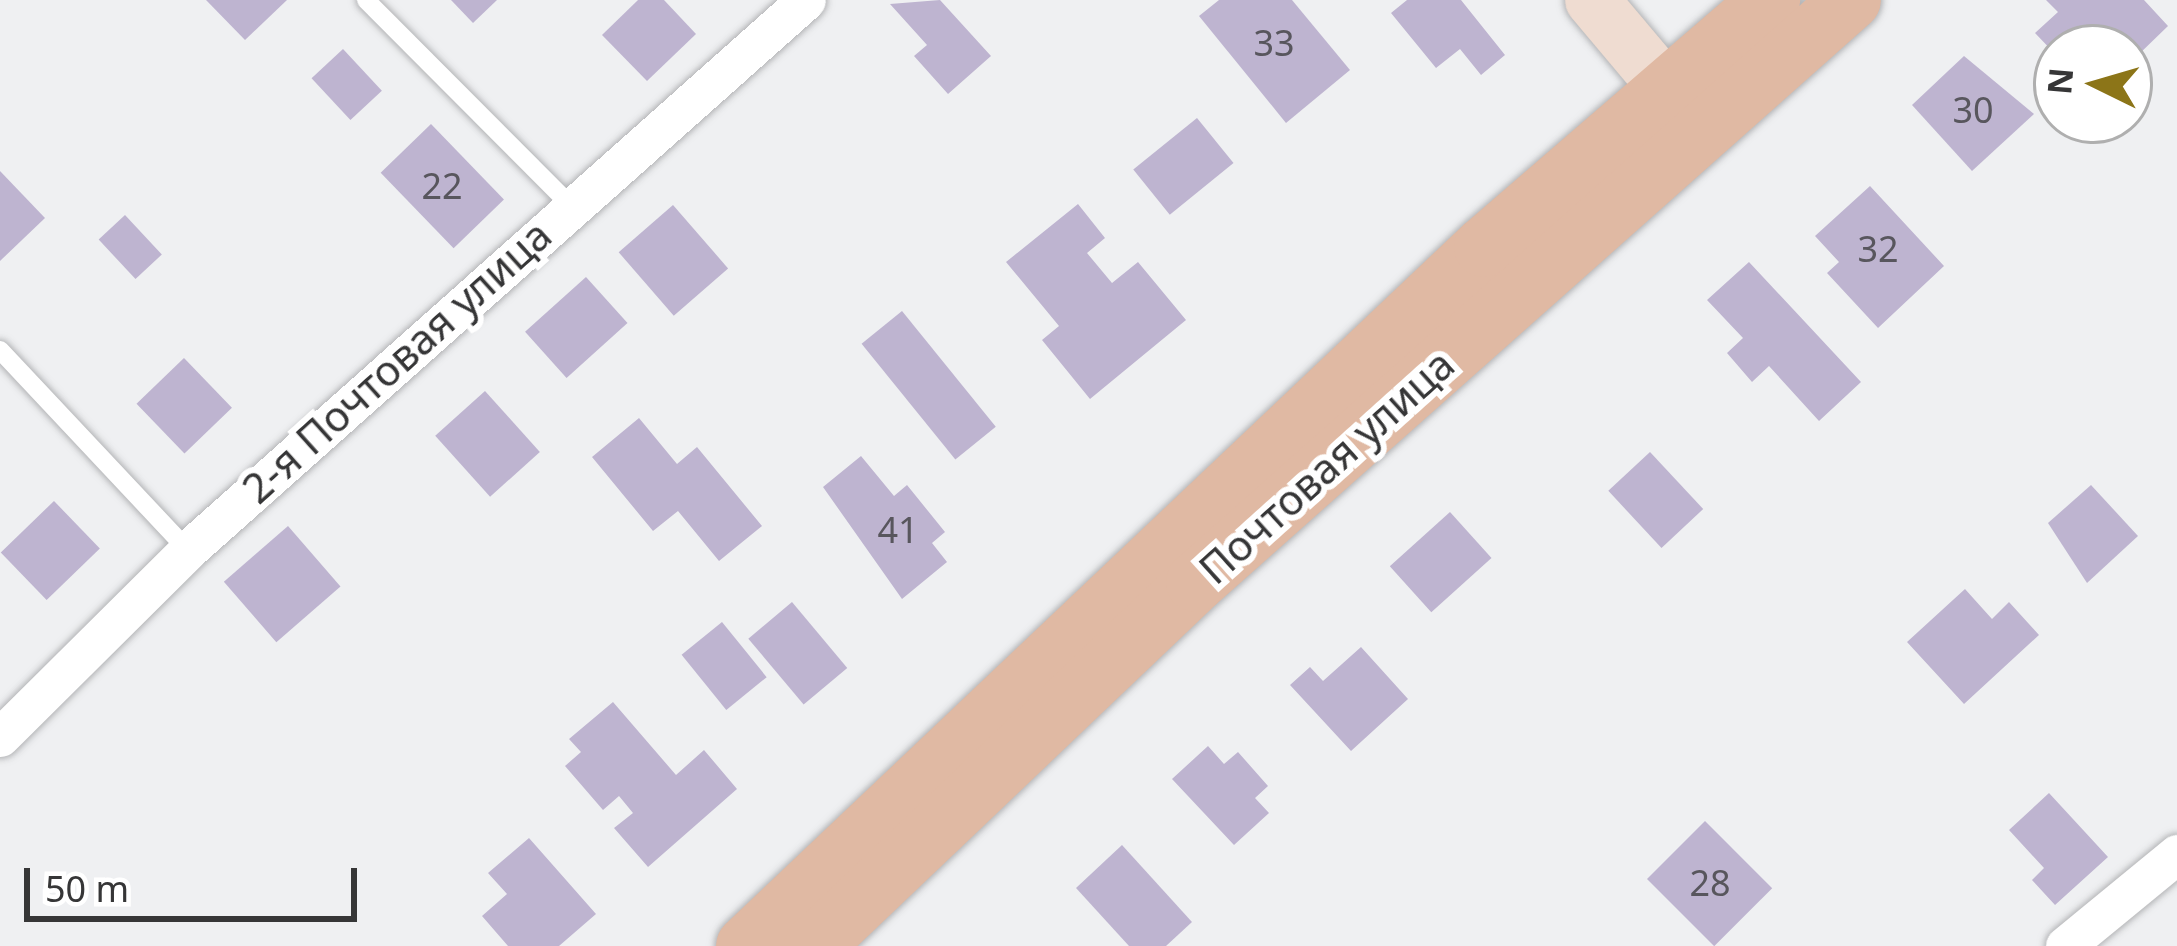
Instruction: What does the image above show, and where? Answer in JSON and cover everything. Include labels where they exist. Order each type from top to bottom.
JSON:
[{"type":"main road","name":"Почтовая улица","points":[[814,946],[1685,111],[1770,0]]},
{"type":"main road","name":"Почтовая улица","points":[[746,946],[1484,247],[1851,0]]},
{"type":"street","name":"2-я Почтовая улица","points":[[0,737],[188,550],[568,204],[806,0]]},
{"type":"street","points":[[1592,0],[1685,111]]},
{"type":"street","points":[[2065,946],[2177,854]]},
{"type":"lane","points":[[367,0],[568,204]]},
{"type":"lane","points":[[0,350],[188,550]]},
{"type":"building","points":[[206,0],[287,0],[245,40]]},
{"type":"building","points":[[451,0],[497,0],[473,23]]},
{"type":"building","points":[[638,0],[664,0],[696,34],[647,81],[602,35]]},
{"type":"building","points":[[940,0],[991,56],[948,94],[914,56],[927,45],[890,4]]},
{"type":"building","points":[[1219,0],[1292,0],[1350,70],[1286,123],[1199,16]]},
{"type":"building","points":[[1407,0],[1461,0],[1505,55],[1481,75],[1460,49],[1436,68],[1391,13]]},
{"type":"building","points":[[2046,0],[2144,0],[2168,26],[2153,41],[2153,24],[2045,24],[2058,12]]},
{"type":"building","points":[[343,49],[382,91],[350,120],[312,78]]},
{"type":"building","points":[[1964,56],[2033,115],[1972,171],[1912,105]]},
{"type":"building","points":[[1197,118],[1234,163],[1170,215],[1133,170]]},
{"type":"building","points":[[431,124],[504,200],[454,248],[381,173]]},
{"type":"building","points":[[0,171],[45,218],[0,261]]},
{"type":"building","points":[[1870,186],[1944,266],[1878,328],[1827,273],[1839,262],[1815,236]]},
{"type":"building","points":[[1078,204],[1105,238],[1087,253],[1112,283],[1138,262],[1186,320],[1090,399],[1042,340],[1059,326],[1006,262]]},
{"type":"building","points":[[673,205],[728,268],[674,316],[619,252]]},
{"type":"building","points":[[125,215],[162,254],[135,279],[99,240]]},
{"type":"building","points":[[1749,262],[1861,382],[1819,421],[1769,366],[1752,382],[1727,353],[1743,338],[1707,300]]},
{"type":"building","points":[[586,277],[627,323],[567,378],[525,332]]},
{"type":"building","points":[[902,311],[996,427],[955,460],[862,344]]},
{"type":"building","points":[[184,358],[232,408],[184,453],[137,404]]},
{"type":"building","points":[[485,391],[540,452],[490,497],[435,436]]},
{"type":"building","points":[[639,418],[677,464],[697,447],[762,526],[719,561],[678,511],[653,531],[592,457]]},
{"type":"building","points":[[1650,452],[1703,509],[1662,548],[1608,491]]},
{"type":"building","points":[[861,456],[894,496],[907,485],[945,532],[932,543],[947,562],[902,599],[823,487]]},
{"type":"building","points":[[2091,485],[2138,536],[2087,583],[2048,523]]},
{"type":"building","points":[[54,501],[100,548],[47,600],[1,552]]},
{"type":"building","points":[[1450,512],[1491,558],[1431,612],[1390,566]]},
{"type":"building","points":[[288,526],[340,586],[276,642],[224,582]]},
{"type":"building","points":[[1965,589],[1992,619],[2009,602],[2039,635],[1964,704],[1907,642]]},
{"type":"building","points":[[792,602],[847,668],[804,705],[748,639]]},
{"type":"building","points":[[722,622],[767,677],[726,710],[682,655]]},
{"type":"building","points":[[1361,647],[1408,699],[1351,751],[1290,685],[1310,667],[1323,681]]},
{"type":"building","points":[[613,702],[676,775],[704,750],[737,789],[648,867],[614,828],[633,813],[619,796],[603,810],[565,766],[581,752],[569,739]]},
{"type":"building","points":[[1208,746],[1224,764],[1238,752],[1268,786],[1255,798],[1269,813],[1234,845],[1172,779]]},
{"type":"building","points":[[2049,793],[2108,857],[2055,905],[2032,880],[2044,868],[2009,830]]},
{"type":"building","points":[[1705,821],[1772,888],[1714,946],[1647,879]]},
{"type":"building","points":[[529,838],[596,914],[559,946],[508,946],[482,916],[507,894],[488,873]]},
{"type":"building","points":[[1122,845],[1192,922],[1166,946],[1129,946],[1076,888]]}]
